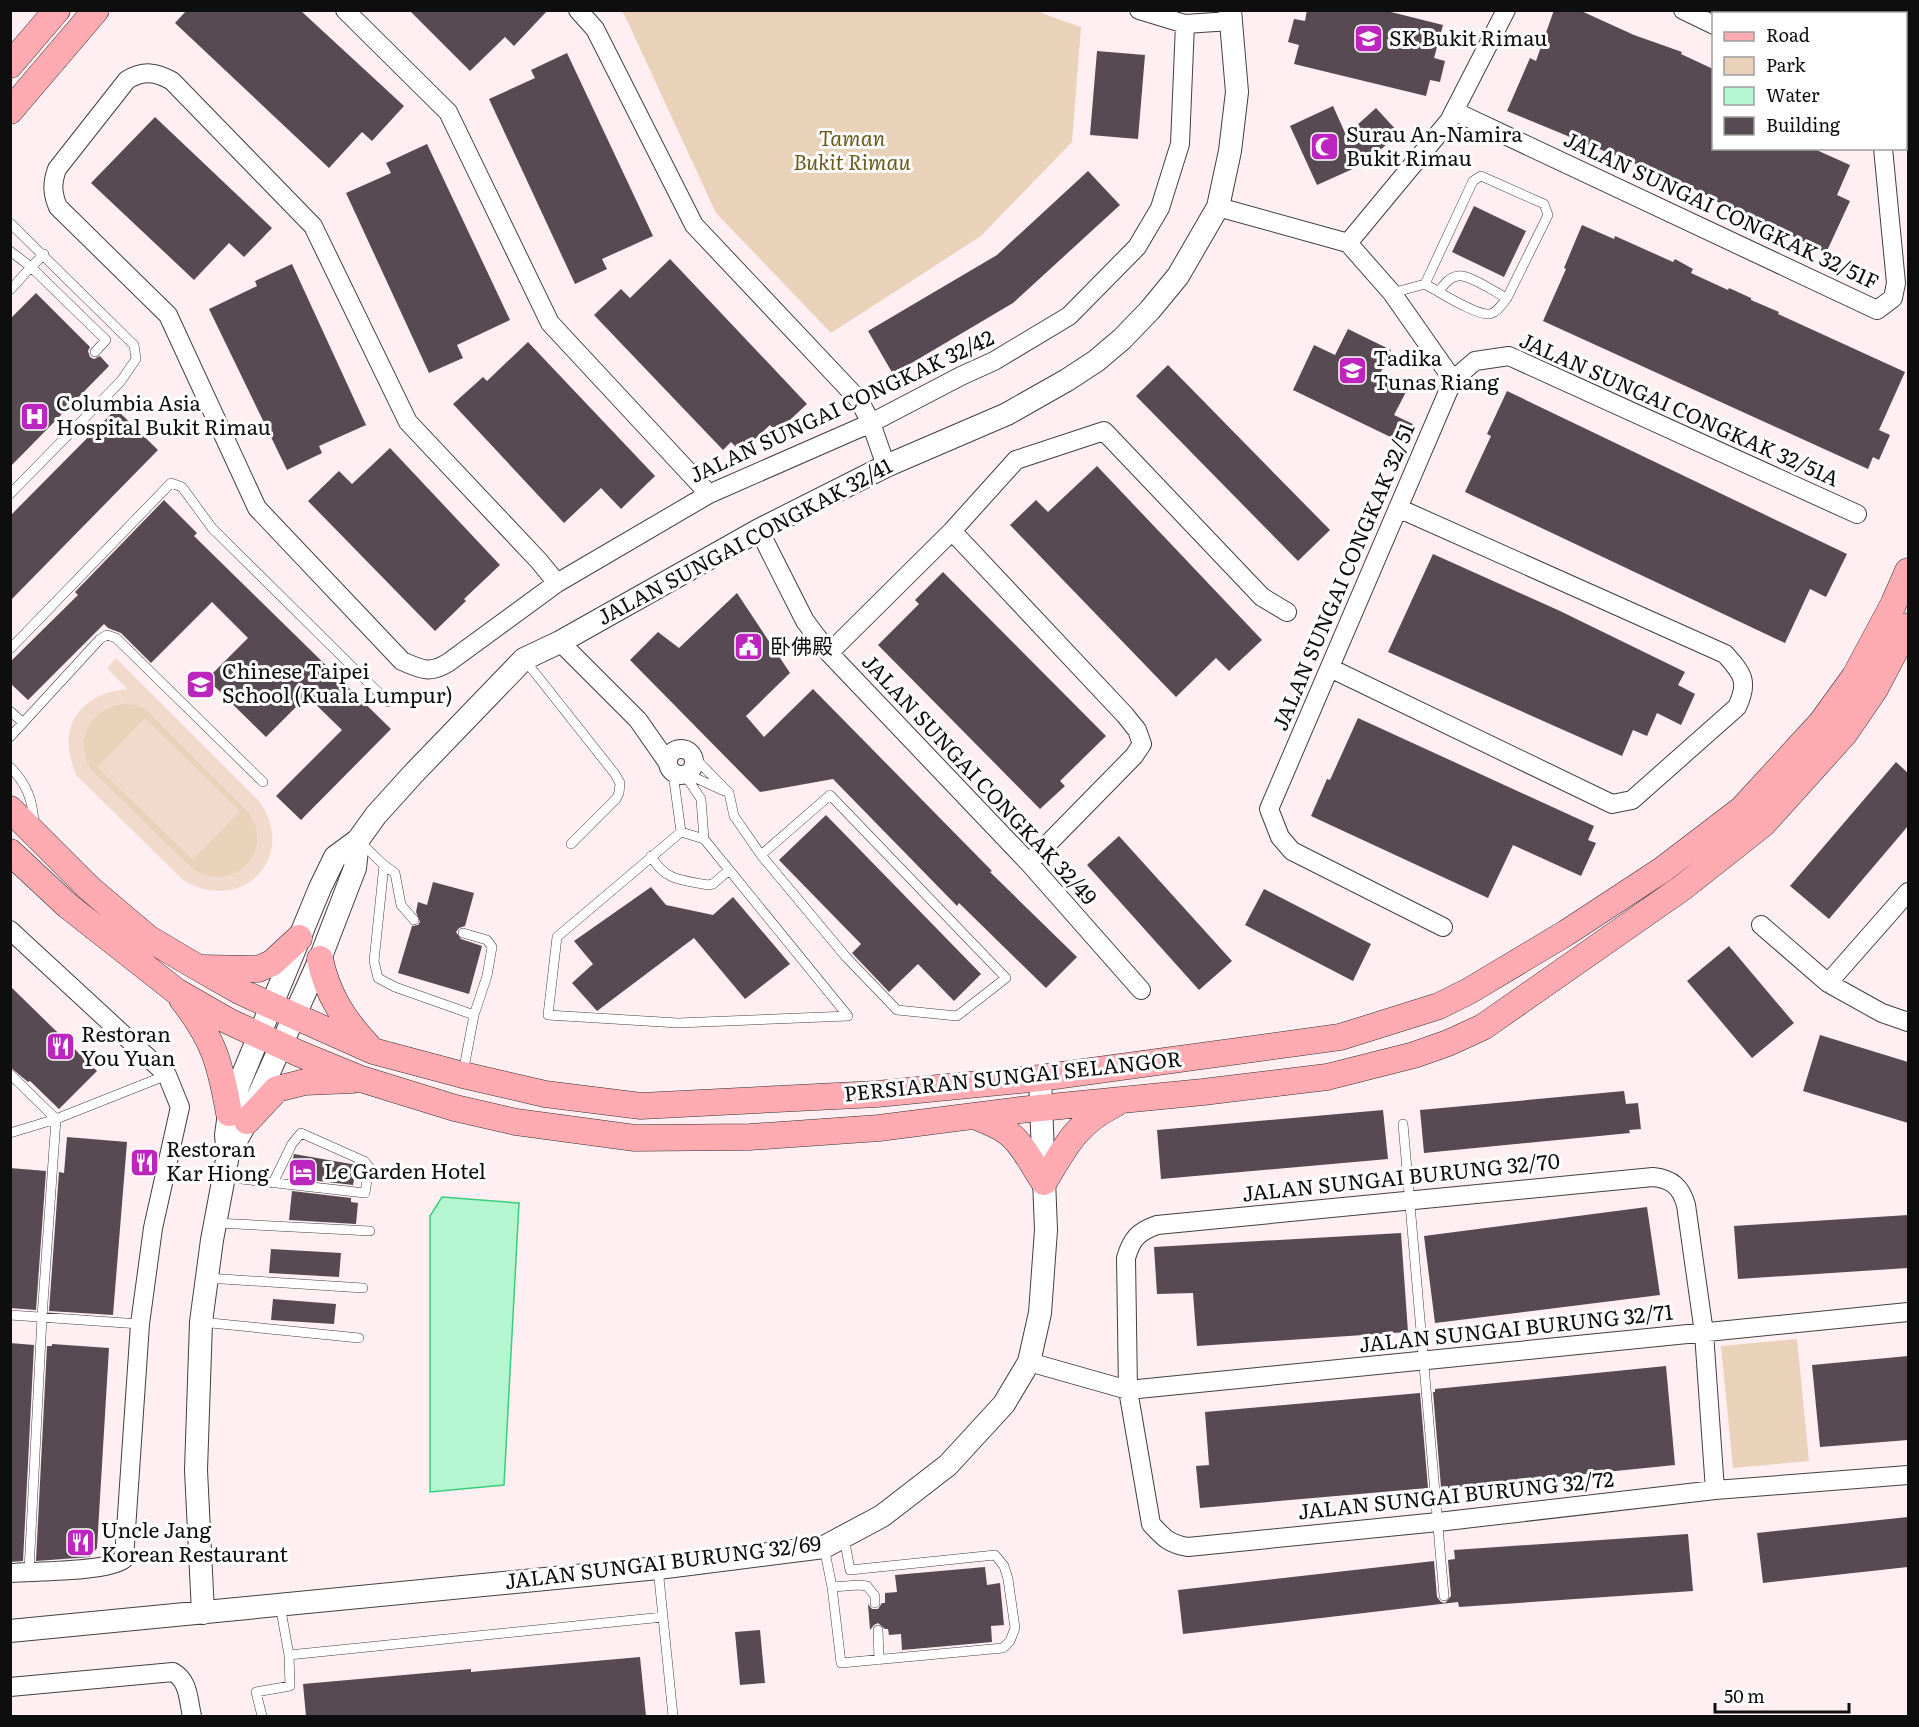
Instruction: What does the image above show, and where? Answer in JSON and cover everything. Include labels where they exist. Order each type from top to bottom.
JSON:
[{"type":"main road","points":[[10,65],[57,10]]},
{"type":"main road","points":[[10,111],[96,10]]},
{"type":"main road","name":"PERSIARAN SUNGAI SELANGOR","points":[[10,809],[89,888],[148,938],[197,968],[241,992],[373,1051],[463,1075],[545,1094],[641,1106],[878,1094],[1040,1078],[1340,1036],[1439,1006],[1469,991],[1566,933],[1662,870],[1742,808],[1821,723],[1856,676],[1907,580]]},
{"type":"main road","name":"PERSIARAN SUNGAI SELANGOR","points":[[12,854],[68,906],[176,991],[228,1021],[361,1079],[455,1108],[516,1122],[634,1138],[762,1136],[879,1128],[1041,1108],[1120,1101],[1327,1077],[1414,1055],[1483,1027],[1682,888],[1763,824],[1845,733],[1875,689],[1905,636]]},
{"type":"main road","points":[[197,968],[258,969],[272,963],[299,938]]},
{"type":"main road","points":[[320,958],[324,980],[339,1010],[358,1036],[373,1051]]},
{"type":"main road","points":[[176,991],[201,1023],[212,1044],[238,1117],[277,1089],[305,1082],[361,1079]]},
{"type":"main road","points":[[974,1116],[1004,1129],[1012,1136],[1023,1148],[1044,1182],[1068,1142],[1084,1122],[1120,1101]]},
{"type":"street","points":[[345,10],[448,112],[550,323],[709,494]]},
{"type":"street","points":[[578,10],[595,28],[694,225],[859,400],[871,423],[886,466]]},
{"type":"street","points":[[1140,10],[1185,24],[1231,16]]},
{"type":"street","points":[[1348,243],[1456,112],[1506,10]]},
{"type":"street","points":[[1683,10],[1712,24]]},
{"type":"street","name":"JALAN SUNGAI CONGKAK 32/41","points":[[283,1011],[320,958],[355,868],[358,840],[376,815],[414,773],[524,660],[759,530],[886,466],[1006,414],[1067,380],[1096,361],[1122,339],[1150,310],[1178,276],[1218,207],[1230,151],[1237,92],[1231,16]]},
{"type":"street","name":"JALAN SUNGAI CONGKAK 32/42","points":[[557,583],[408,422],[313,226],[172,81],[157,73],[137,74],[127,80],[57,169],[53,180],[53,194],[58,207],[168,315],[257,508],[402,661],[417,668],[431,670],[440,668],[449,662],[557,583],[709,494],[871,423],[994,361],[1069,316],[1137,247],[1160,208],[1180,144],[1185,24]]},
{"type":"street","name":"JALAN SUNGAI CONGKAK 32/51F","points":[[1456,112],[1877,310],[1893,298],[1896,283],[1882,150]]},
{"type":"street","points":[[1218,207],[1348,243],[1392,293],[1453,380]]},
{"type":"street","name":"JALAN SUNGAI CONGKAK 32/51A","points":[[1453,380],[1475,361],[1509,356],[1857,514]]},
{"type":"street","name":"JALAN SUNGAI CONGKAK 32/51","points":[[1443,927],[1292,851],[1280,837],[1269,809],[1453,380]]},
{"type":"street","points":[[829,653],[952,531],[1016,460],[1104,431],[1262,597],[1287,612]]},
{"type":"street","points":[[1330,668],[1612,804],[1632,800],[1737,707],[1744,691],[1740,670],[1725,654],[1398,508]]},
{"type":"street","name":"JALAN SUNGAI CONGKAK 32/49","points":[[759,530],[805,621],[829,653],[1029,863],[1141,990]]},
{"type":"street","points":[[952,531],[1125,715],[1137,730],[1142,744],[1134,756],[1029,863]]},
{"type":"street","points":[[560,642],[638,720],[678,771]]},
{"type":"street","points":[[638,720],[688,753]]},
{"type":"street","points":[[678,771],[672,752],[688,753]]},
{"type":"street","points":[[203,1612],[196,1470],[201,1322],[226,1166],[226,1135],[238,1117],[283,1011],[299,938],[335,857],[358,840]]},
{"type":"street","points":[[1828,983],[1908,892]]},
{"type":"street","points":[[1761,925],[1828,983],[1882,1013],[1908,1022]]},
{"type":"street","points":[[10,930],[167,1075],[180,1107],[153,1228],[140,1324],[124,1559],[120,1563],[103,1567],[10,1573]]},
{"type":"street","name":"JALAN SUNGAI BURUNG 32/69","points":[[10,1630],[658,1568],[824,1546],[882,1516],[948,1465],[1004,1404],[1029,1362],[1040,1313],[1046,1230],[1040,1078]]},
{"type":"street","name":"JALAN SUNGAI BURUNG 32/70","points":[[1128,1390],[1126,1258],[1130,1246],[1141,1231],[1157,1225],[1408,1199],[1653,1177],[1665,1178],[1673,1182],[1683,1193],[1686,1205],[1704,1333],[1715,1490]]},
{"type":"street","name":"JALAN SUNGAI BURUNG 32/71","points":[[1128,1390],[1908,1312]]},
{"type":"street","points":[[1029,1362],[1128,1390]]},
{"type":"street","name":"JALAN SUNGAI BURUNG 32/72","points":[[1128,1390],[1151,1524],[1161,1536],[1173,1544],[1188,1547],[1438,1522],[1715,1490],[1908,1475]]},
{"type":"street","points":[[10,1686],[172,1672],[181,1676],[185,1684],[192,1716]]},
{"type":"lane","points":[[1392,293],[1425,284],[1477,312],[1489,314],[1498,309],[1507,298],[1548,215],[1545,204],[1481,176],[1473,180],[1425,284]]},
{"type":"lane","points":[[10,223],[134,345],[136,359],[121,381],[10,494]]},
{"type":"lane","points":[[10,251],[31,267],[106,340],[95,352]]},
{"type":"lane","points":[[10,290],[44,254]]},
{"type":"lane","points":[[1439,291],[1448,281],[1457,276],[1465,277],[1507,298]]},
{"type":"lane","points":[[10,649],[171,483],[182,487],[212,528],[388,702]]},
{"type":"lane","points":[[10,737],[100,639],[107,635],[116,638],[263,782]]},
{"type":"lane","points":[[524,660],[607,762],[620,783],[616,800],[571,844]]},
{"type":"lane","points":[[10,711],[23,723]]},
{"type":"lane","points":[[688,753],[729,793],[734,816],[761,855],[846,957],[897,1010],[957,1016],[1006,978],[830,795],[761,855]]},
{"type":"lane","points":[[10,767],[22,779],[26,787],[32,806],[34,831]]},
{"type":"lane","points":[[678,771],[729,793]]},
{"type":"lane","points":[[678,771],[681,832]]},
{"type":"lane","points":[[678,771],[698,791],[701,799],[704,839]]},
{"type":"lane","points":[[681,832],[704,839],[849,1016],[678,1023],[548,1015],[557,937],[681,832]]},
{"type":"lane","points":[[358,840],[395,873],[401,905],[414,920]]},
{"type":"lane","points":[[651,856],[661,872],[669,877],[708,885],[713,884],[729,870]]},
{"type":"lane","points":[[384,865],[374,961],[378,978],[395,987],[474,1015]]},
{"type":"lane","points":[[463,933],[487,940],[492,947],[487,975],[474,1015],[463,1075]]},
{"type":"lane","points":[[10,1074],[56,1119],[42,1317],[29,1571]]},
{"type":"lane","points":[[10,1133],[56,1119],[167,1075]]},
{"type":"lane","points":[[1403,1124],[1444,1596]]},
{"type":"lane","points":[[226,1166],[273,1182],[365,1193],[369,1167],[364,1161],[301,1133],[292,1144],[273,1182]]},
{"type":"lane","points":[[216,1223],[370,1232]]},
{"type":"lane","points":[[207,1278],[363,1288]]},
{"type":"lane","points":[[10,1315],[140,1324]]},
{"type":"lane","points":[[201,1322],[359,1338]]},
{"type":"lane","points":[[844,1536],[852,1586]]},
{"type":"lane","points":[[824,1546],[832,1587],[841,1663],[1003,1648],[1010,1641],[1015,1628],[1008,1579],[1004,1566],[995,1555],[850,1570]]},
{"type":"lane","points":[[658,1568],[673,1716]]},
{"type":"lane","points":[[832,1587],[867,1586],[875,1596],[875,1604]]},
{"type":"lane","points":[[262,1716],[256,1692],[290,1686],[289,1654],[280,1605]]},
{"type":"lane","points":[[289,1654],[663,1617]]},
{"type":"lane","points":[[878,1630],[879,1660]]},
{"type":"green space","name":"Taman Bukit Rimau","points":[[621,11],[1039,11],[1081,27],[1072,142],[981,236],[831,333],[716,213]]},
{"type":"green space","points":[[128,703],[145,708],[248,811],[256,826],[257,841],[254,854],[247,865],[236,873],[223,877],[208,876],[192,869],[89,768],[84,744],[89,724],[105,710],[115,705]]},
{"type":"green space","points":[[1797,1339],[1809,1461],[1733,1468],[1721,1346]]},
{"type":"shaded area","points":[[116,658],[259,801],[270,822],[272,842],[268,860],[258,875],[244,886],[225,891],[205,889],[183,880],[77,776],[69,744],[70,730],[75,717],[95,698],[127,689],[107,668]],"holes":[[[127,703],[145,708],[248,811],[256,826],[257,841],[254,854],[247,865],[236,873],[223,877],[208,876],[192,869],[89,768],[85,756],[85,734],[89,724],[96,716],[115,705]]]},
{"type":"shaded area","points":[[145,718],[240,811],[193,860],[97,767]]},
{"type":"water","points":[[442,1197],[519,1203],[504,1485],[430,1492],[430,1216]]},
{"type":"building","points":[[187,10],[300,10],[404,106],[372,141],[362,132],[329,168],[175,23]]},
{"type":"building","points":[[409,10],[548,10],[514,46],[505,37],[470,71]]},
{"type":"building","name":"SK Bukit Rimau","points":[[1307,10],[1383,10],[1443,25],[1434,58],[1445,61],[1440,82],[1430,80],[1426,96],[1294,64],[1299,45],[1288,42],[1294,19],[1305,21]]},
{"type":"building","points":[[1554,10],[1579,10],[1634,35],[1682,52],[1681,54],[1712,69],[1712,150],[1816,150],[1850,165],[1837,195],[1850,201],[1826,253],[1761,220],[1708,198],[1672,177],[1672,179],[1507,111],[1530,58],[1536,61]]},
{"type":"building","points":[[1097,51],[1145,55],[1138,139],[1090,135]]},
{"type":"building","points":[[567,53],[653,236],[602,259],[607,269],[575,284],[489,99],[535,78],[531,70]]},
{"type":"building","points":[[1333,106],[1346,135],[1376,108],[1399,133],[1366,163],[1317,185],[1290,126]]},
{"type":"building","points":[[155,117],[272,228],[244,257],[229,243],[194,280],[91,183]]},
{"type":"building","points":[[427,144],[510,320],[457,345],[463,358],[429,373],[346,193],[391,173],[386,163]]},
{"type":"building","points":[[1088,171],[1120,205],[1013,303],[893,374],[868,331],[997,255]]},
{"type":"building","points":[[1474,206],[1526,231],[1504,277],[1452,252]]},
{"type":"building","points":[[1582,225],[1614,239],[1615,236],[1673,262],[1675,259],[1693,269],[1691,273],[1751,298],[1779,312],[1778,314],[1905,372],[1879,430],[1890,435],[1879,460],[1873,457],[1868,469],[1543,321]]},
{"type":"building","points":[[670,259],[807,404],[777,432],[770,425],[741,452],[731,442],[723,450],[594,315],[621,289],[630,298]]},
{"type":"building","points":[[292,264],[366,425],[319,446],[322,453],[287,470],[209,309],[257,286],[255,281]]},
{"type":"building","name":"Columbia Asia Hospital Bukit Rimau","points":[[36,293],[90,347],[88,351],[90,357],[94,359],[100,356],[109,366],[10,467],[10,319]]},
{"type":"building","points":[[1348,329],[1391,350],[1379,376],[1407,390],[1394,415],[1415,425],[1405,444],[1293,390],[1314,345],[1335,355]]},
{"type":"building","points":[[528,342],[655,476],[621,509],[601,488],[564,523],[453,404],[483,377],[487,381]]},
{"type":"building","points":[[1168,365],[1330,530],[1298,561],[1136,396]]},
{"type":"building","points":[[1507,391],[1847,554],[1826,597],[1810,589],[1785,643],[1465,492],[1491,436],[1487,434]]},
{"type":"building","points":[[116,409],[158,450],[10,601],[10,516]]},
{"type":"building","points":[[390,448],[500,565],[435,631],[308,501],[339,471],[352,484]]},
{"type":"building","points":[[1097,466],[1262,640],[1229,671],[1216,658],[1176,697],[1010,525],[1036,500],[1048,512]]},
{"type":"building","points":[[164,500],[197,533],[194,536],[391,729],[301,820],[276,796],[342,730],[307,696],[266,737],[207,679],[248,638],[212,602],[151,663],[121,633],[104,624],[28,700],[10,683],[10,662],[78,595],[75,592]]},
{"type":"building","points":[[1433,554],[1560,611],[1685,672],[1678,685],[1695,694],[1681,725],[1657,713],[1647,736],[1633,730],[1622,756],[1388,652]]},
{"type":"building","points":[[943,572],[1106,736],[1060,781],[1065,786],[1040,809],[878,645],[919,604],[915,600]]},
{"type":"building","points":[[737,593],[790,673],[746,716],[764,737],[813,689],[992,871],[990,872],[1077,957],[1046,988],[959,903],[957,906],[833,779],[760,792],[630,660],[658,632],[679,648]]},
{"type":"building","points":[[1358,718],[1594,826],[1588,840],[1596,843],[1581,876],[1513,845],[1488,898],[1311,816]]},
{"type":"building","points":[[1896,762],[1908,773],[1908,826],[1829,919],[1790,886]]},
{"type":"building","points":[[826,815],[981,974],[954,1001],[918,964],[889,992],[852,953],[861,944],[779,860]]},
{"type":"building","points":[[1119,836],[1232,961],[1199,990],[1087,865]]},
{"type":"building","points":[[433,882],[474,893],[465,926],[456,932],[461,939],[482,946],[469,994],[398,973],[412,926],[420,922],[416,912],[418,902],[427,905]]},
{"type":"building","points":[[651,887],[666,905],[713,915],[733,897],[790,964],[745,999],[694,938],[597,1011],[572,983],[593,964],[574,941]]},
{"type":"building","points":[[1264,889],[1371,944],[1353,981],[1245,925]]},
{"type":"building","points":[[1729,946],[1794,1023],[1752,1058],[1687,981]]},
{"type":"building","points":[[10,986],[97,1071],[59,1109],[30,1081],[28,1082],[10,1067]]},
{"type":"building","points":[[1820,1035],[1908,1062],[1908,1123],[1803,1091]]},
{"type":"building","points":[[1624,1091],[1626,1104],[1638,1103],[1641,1129],[1629,1130],[1630,1133],[1424,1153],[1420,1110]]},
{"type":"building","points":[[1383,1110],[1388,1159],[1161,1179],[1157,1130]]},
{"type":"building","points":[[67,1137],[127,1142],[113,1315],[49,1311],[59,1172],[64,1173]]},
{"type":"building","points":[[294,1154],[357,1165],[353,1185],[293,1178],[293,1175],[289,1175]]},
{"type":"building","points":[[10,1168],[46,1171],[36,1310],[10,1308]]},
{"type":"building","points":[[292,1191],[351,1198],[351,1202],[358,1203],[356,1224],[289,1220]]},
{"type":"building","points":[[1647,1207],[1660,1295],[1435,1323],[1424,1236]]},
{"type":"building","points":[[1908,1215],[1908,1268],[1738,1279],[1734,1226]]},
{"type":"building","points":[[1401,1233],[1408,1332],[1197,1346],[1193,1293],[1157,1294],[1154,1247]]},
{"type":"building","points":[[271,1249],[341,1253],[339,1277],[269,1273]]},
{"type":"building","points":[[273,1299],[336,1304],[334,1324],[271,1320]]},
{"type":"building","points":[[10,1343],[34,1345],[23,1561],[10,1562]]},
{"type":"building","points":[[52,1344],[109,1348],[97,1548],[90,1557],[36,1561],[47,1346],[52,1346]]},
{"type":"building","points":[[1908,1356],[1908,1440],[1820,1447],[1812,1365]]},
{"type":"building","points":[[1666,1366],[1675,1465],[1441,1487],[1433,1392],[1435,1389]]},
{"type":"building","points":[[1420,1393],[1428,1488],[1200,1508],[1196,1466],[1209,1465],[1205,1412]]},
{"type":"building","points":[[1908,1517],[1908,1567],[1763,1583],[1757,1533]]},
{"type":"building","points":[[1688,1534],[1693,1591],[1459,1607],[1458,1602],[1183,1634],[1178,1590],[1434,1561],[1437,1597],[1445,1603],[1451,1596],[1448,1560],[1455,1559],[1454,1550]]},
{"type":"building","points":[[985,1567],[987,1585],[1000,1583],[1004,1625],[991,1626],[992,1642],[902,1650],[901,1634],[889,1635],[888,1629],[878,1623],[870,1630],[868,1604],[872,1609],[878,1609],[882,1603],[885,1603],[885,1593],[897,1592],[895,1575]]},
{"type":"building","points":[[760,1630],[765,1683],[740,1685],[735,1632]]},
{"type":"building","points":[[640,1657],[646,1716],[306,1716],[303,1684]]},
{"type":"place","name":"SK Bukit Rimau","points":[[1368,39]]},
{"type":"place","name":"Surau An-Namira Bukit Rimau","points":[[1325,147]]},
{"type":"place","name":"Tadika Tunas Riang","points":[[1352,371]]},
{"type":"place","name":"Columbia Asia Hospital Bukit Rimau","points":[[35,416]]},
{"type":"place","name":"卧佛殿","points":[[749,647]]},
{"type":"place","name":"Chinese Taipei School (Kuala Lumpur)","points":[[201,684]]},
{"type":"place","name":"Restoran You Yuan","points":[[60,1047]]},
{"type":"place","name":"Restoran Kar Hiong","points":[[145,1162]]},
{"type":"place","name":"Le Garden Hotel","points":[[303,1172]]},
{"type":"place","name":"Uncle Jang Korean Restaurant","points":[[80,1543]]}]
